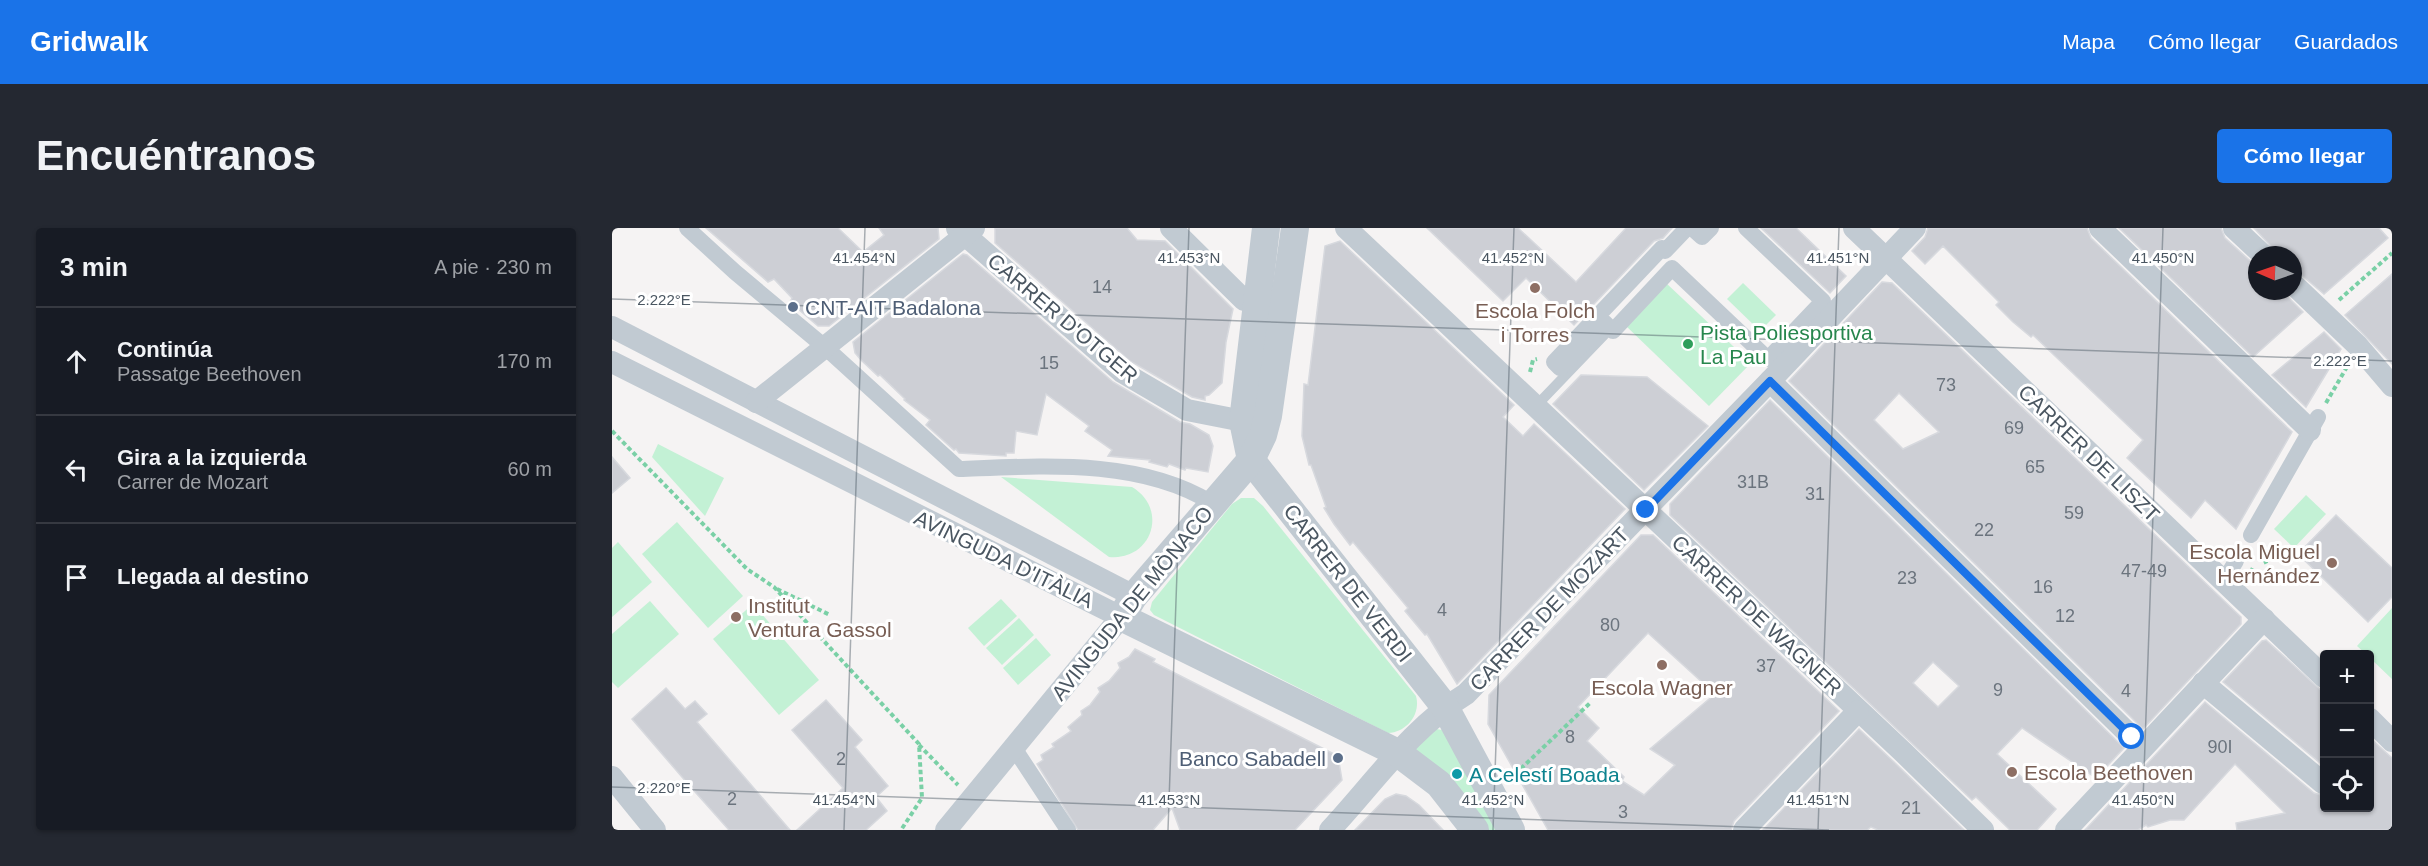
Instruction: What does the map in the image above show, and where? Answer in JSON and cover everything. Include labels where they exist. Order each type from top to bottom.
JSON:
[{"type":"street","points":[[687,228],[735,272],[826,348],[959,469],[1042,466],[1101,470],[1144,477],[1190,489],[1212,503]]},
{"type":"street","points":[[1171,228],[1244,300],[1256,301]]},
{"type":"street","points":[[1251,460],[1243,421],[1266,228]]},
{"type":"street","name":"AVINGUDA DE MÒNACO","points":[[946,830],[1212,503],[1251,460],[1263,435],[1268,416],[1295,228]]},
{"type":"street","name":"CARRER DE WAGNER","points":[[1346,228],[1983,830]]},
{"type":"street","points":[[1687,228],[1665,251],[1662,248],[1554,362],[1558,367],[1560,368],[1604,322],[1613,331],[1672,268],[1768,359],[1823,301],[1746,228]]},
{"type":"street","points":[[1692,228],[1702,237],[1711,228]]},
{"type":"street","name":"CARRER DE LISZT","points":[[1854,228],[2320,672]]},
{"type":"street","name":"CARRER DE MOZART","points":[[1330,830],[1398,753],[1445,707],[1466,694],[1646,510],[1915,228]]},
{"type":"street","points":[[2100,228],[2314,423],[2251,535]]},
{"type":"street","points":[[2234,228],[2253,246]]},
{"type":"street","points":[[756,402],[826,348],[965,230]]},
{"type":"street","name":"CARRER D'OTGER","points":[[965,230],[1122,372],[1187,410],[1243,421]]},
{"type":"street","points":[[2302,293],[2358,346],[2392,386]]},
{"type":"street","name":"AVINGUDA DE MÒNACO","points":[[1256,301],[1265,308],[1268,318],[1264,358],[1273,376]]},
{"type":"street","name":"AVINGUDA D'ITÀLIA","points":[[612,327],[756,402],[1127,607],[1398,753],[1439,784],[1475,830]]},
{"type":"street","name":"AVINGUDA D'ITÀLIA","points":[[612,362],[1127,607]]},
{"type":"street","points":[[1770,381],[2142,747]]},
{"type":"street","name":"CARRER DE VERDI","points":[[1251,460],[1445,707],[1511,830]]},
{"type":"street","points":[[2224,581],[2236,561]]},
{"type":"street","points":[[2066,830],[2264,620]]},
{"type":"street","points":[[2203,683],[2320,780]]},
{"type":"street","points":[[1744,830],[1858,711]]},
{"type":"street","points":[[1014,748],[1068,830]]},
{"type":"street","points":[[612,777],[655,830]]},
{"type":"lane","points":[[1536,406],[1607,332]]},
{"type":"path","points":[[2324,314],[2392,253]]},
{"type":"path","points":[[2314,423],[2358,346]]},
{"type":"path","points":[[612,431],[747,569],[774,588],[830,615]]},
{"type":"path","points":[[2236,561],[2277,584],[2251,535]]},
{"type":"path","points":[[774,588],[972,800]]},
{"type":"path","points":[[1493,796],[1590,703]]},
{"type":"path","points":[[901,830],[922,798],[919,744]]},
{"type":"green space","name":"Pista Poliesportiva La Pau","points":[[1666,283],[1751,363],[1709,406],[1625,325]]},
{"type":"green space","points":[[1743,283],[1776,315],[1760,331],[1727,299]]},
{"type":"green space","points":[[658,444],[724,478],[705,516],[652,457]]},
{"type":"green space","points":[[1001,477],[1132,487],[1143,496],[1150,508],[1151,532],[1136,551],[1124,556],[1109,557]]},
{"type":"green space","points":[[2306,495],[2326,514],[2294,548],[2274,529]]},
{"type":"green space","points":[[1241,498],[1254,498],[1263,506],[1416,696],[1416,709],[1407,726],[1388,733],[1154,615],[1150,610],[1152,602],[1232,504]]},
{"type":"green space","points":[[677,522],[743,596],[708,628],[642,554]]},
{"type":"green space","points":[[618,542],[652,582],[612,617],[612,548]]},
{"type":"green space","points":[[1001,599],[1017,616],[984,646],[968,628]]},
{"type":"green space","points":[[650,601],[679,634],[618,688],[612,682],[612,634]]},
{"type":"green space","points":[[753,604],[819,680],[779,715],[713,639]]},
{"type":"green space","points":[[2392,608],[2392,679],[2374,662],[2374,650],[2362,650],[2357,646]]},
{"type":"green space","points":[[1019,618],[1034,635],[1002,665],[986,648]]},
{"type":"green space","points":[[1036,638],[1051,655],[1018,685],[1003,668]]},
{"type":"green space","points":[[1431,728],[1442,730],[1500,830],[1486,830],[1412,749]]},
{"type":"building","points":[[706,228],[838,228],[863,252],[884,235],[879,228],[938,228],[939,239],[829,326],[818,326],[790,302],[792,298],[774,279],[768,282]]},
{"type":"building","points":[[995,228],[1127,228],[1137,240],[1165,241],[1233,309],[1226,342],[1222,383],[1205,396],[1205,400],[1192,397],[1130,361],[995,243]]},
{"type":"building","points":[[1427,228],[1518,228],[1576,282],[1626,228],[1672,228],[1663,238],[1654,241],[1574,325],[1526,278],[1503,301]]},
{"type":"building","points":[[1761,228],[1796,228],[1846,276],[1830,293]]},
{"type":"building","points":[[1928,228],[2087,228],[2091,238],[2292,432],[2236,529],[2205,500],[2191,518],[2127,458],[2143,440],[2033,335],[2031,337],[2013,322],[1996,305],[1999,302],[1943,246],[1925,264],[1912,251],[1925,237]]},
{"type":"building","points":[[2119,228],[2221,228],[2225,238],[2248,259],[2248,300],[2291,300],[2303,312],[2253,357]]},
{"type":"building","points":[[2254,228],[2379,228],[2388,238],[2324,294],[2302,276],[2302,246],[2271,246]]},
{"type":"building","points":[[1340,241],[1514,405],[1503,417],[1523,436],[1534,424],[1625,509],[1457,684],[1427,634],[1425,635],[1405,611],[1408,608],[1353,542],[1350,545],[1334,524],[1324,508],[1326,507],[1311,465],[1309,465],[1302,436],[1304,384],[1308,385],[1325,246]]},
{"type":"building","points":[[963,254],[967,255],[1113,382],[1180,422],[1190,424],[1209,435],[1213,446],[1208,472],[1186,468],[1185,470],[1169,464],[1167,467],[1149,462],[1150,460],[1108,456],[1112,450],[1085,431],[1089,426],[1046,394],[1037,435],[1016,431],[1014,453],[1006,453],[1006,456],[959,453],[956,449],[954,450],[926,425],[930,420],[904,400],[880,375],[878,376],[861,360],[855,353],[853,342]]},
{"type":"building","points":[[2392,274],[2392,364],[2345,315]]},
{"type":"building","points":[[1882,282],[1892,283],[2241,617],[2241,624],[2143,729],[1789,381]],"holes":[[[1899,393],[1939,432],[1903,449],[1874,420]]]},
{"type":"building","points":[[2324,332],[2341,349],[2306,407],[2272,375]]},
{"type":"building","points":[[1581,375],[1647,377],[1708,426],[1644,490],[1553,404]]},
{"type":"building","points":[[1770,400],[2124,748],[2096,778],[2022,728],[1997,754],[2056,809],[2037,830],[2010,830],[1976,797],[1972,800],[1670,515],[1670,504]],"holes":[[[1933,662],[1959,686],[1938,707],[1913,683]]]},
{"type":"building","points":[[612,457],[630,478],[612,493]]},
{"type":"building","points":[[2336,515],[2392,568],[2392,597],[2368,622],[2298,554]]},
{"type":"building","points":[[1641,535],[1653,535],[1839,711],[1734,821],[1731,830],[1548,830],[1488,724],[1489,695]],"holes":[[[1648,633],[1715,694],[1650,749],[1675,765],[1644,795],[1622,781],[1624,777],[1587,741],[1599,728],[1578,707]]]},
{"type":"building","points":[[2266,640],[2320,689],[2320,763],[2223,682],[2262,641]]},
{"type":"building","points":[[1135,649],[1155,659],[1153,662],[1338,756],[1342,780],[1295,830],[1180,830],[1172,808],[1153,830],[1078,830],[1037,764],[1043,760],[1041,755],[1054,747],[1052,744],[1071,731],[1068,727],[1082,715],[1081,711],[1090,705],[1100,692],[1098,688],[1109,681],[1120,668],[1118,663],[1129,657]]},
{"type":"building","points":[[666,688],[685,709],[695,701],[707,714],[697,722],[790,830],[729,830],[688,784],[632,719]]},
{"type":"building","points":[[826,700],[862,740],[855,747],[888,786],[876,797],[887,811],[866,830],[797,830],[843,788],[792,730]]},
{"type":"building","points":[[2205,702],[2314,793],[2320,795],[2320,812],[2374,812],[2374,742],[2392,758],[2392,830],[2237,830],[2236,823],[2285,813],[2235,764],[2184,820],[2170,820],[2148,827],[2146,825],[2138,830],[2085,830]]},
{"type":"building","points":[[1859,729],[1964,830],[1878,830],[1871,827],[1867,830],[1763,830]]},
{"type":"building","points":[[1396,794],[1406,796],[1419,805],[1443,830],[1355,830],[1385,799]]},
{"type":"place","name":"Escola Folch i Torres","points":[[1535,288]]},
{"type":"place","name":"CNT-AIT Badalona","points":[[793,307]]},
{"type":"place","name":"Pista Poliesportiva La Pau","points":[[1688,344]]},
{"type":"place","name":"Escola Miguel Hernández","points":[[2332,563]]},
{"type":"place","name":"Institut Ventura Gassol","points":[[736,617]]},
{"type":"place","name":"Escola Wagner","points":[[1662,665]]},
{"type":"place","name":"Banco Sabadell","points":[[1338,758]]},
{"type":"place","name":"Escola Beethoven","points":[[2012,772]]},
{"type":"place","name":"A Celestí Boada","points":[[1457,774]]},
{"type":"route","points":[[1646,510],[1770,381],[2132,737]]}]
